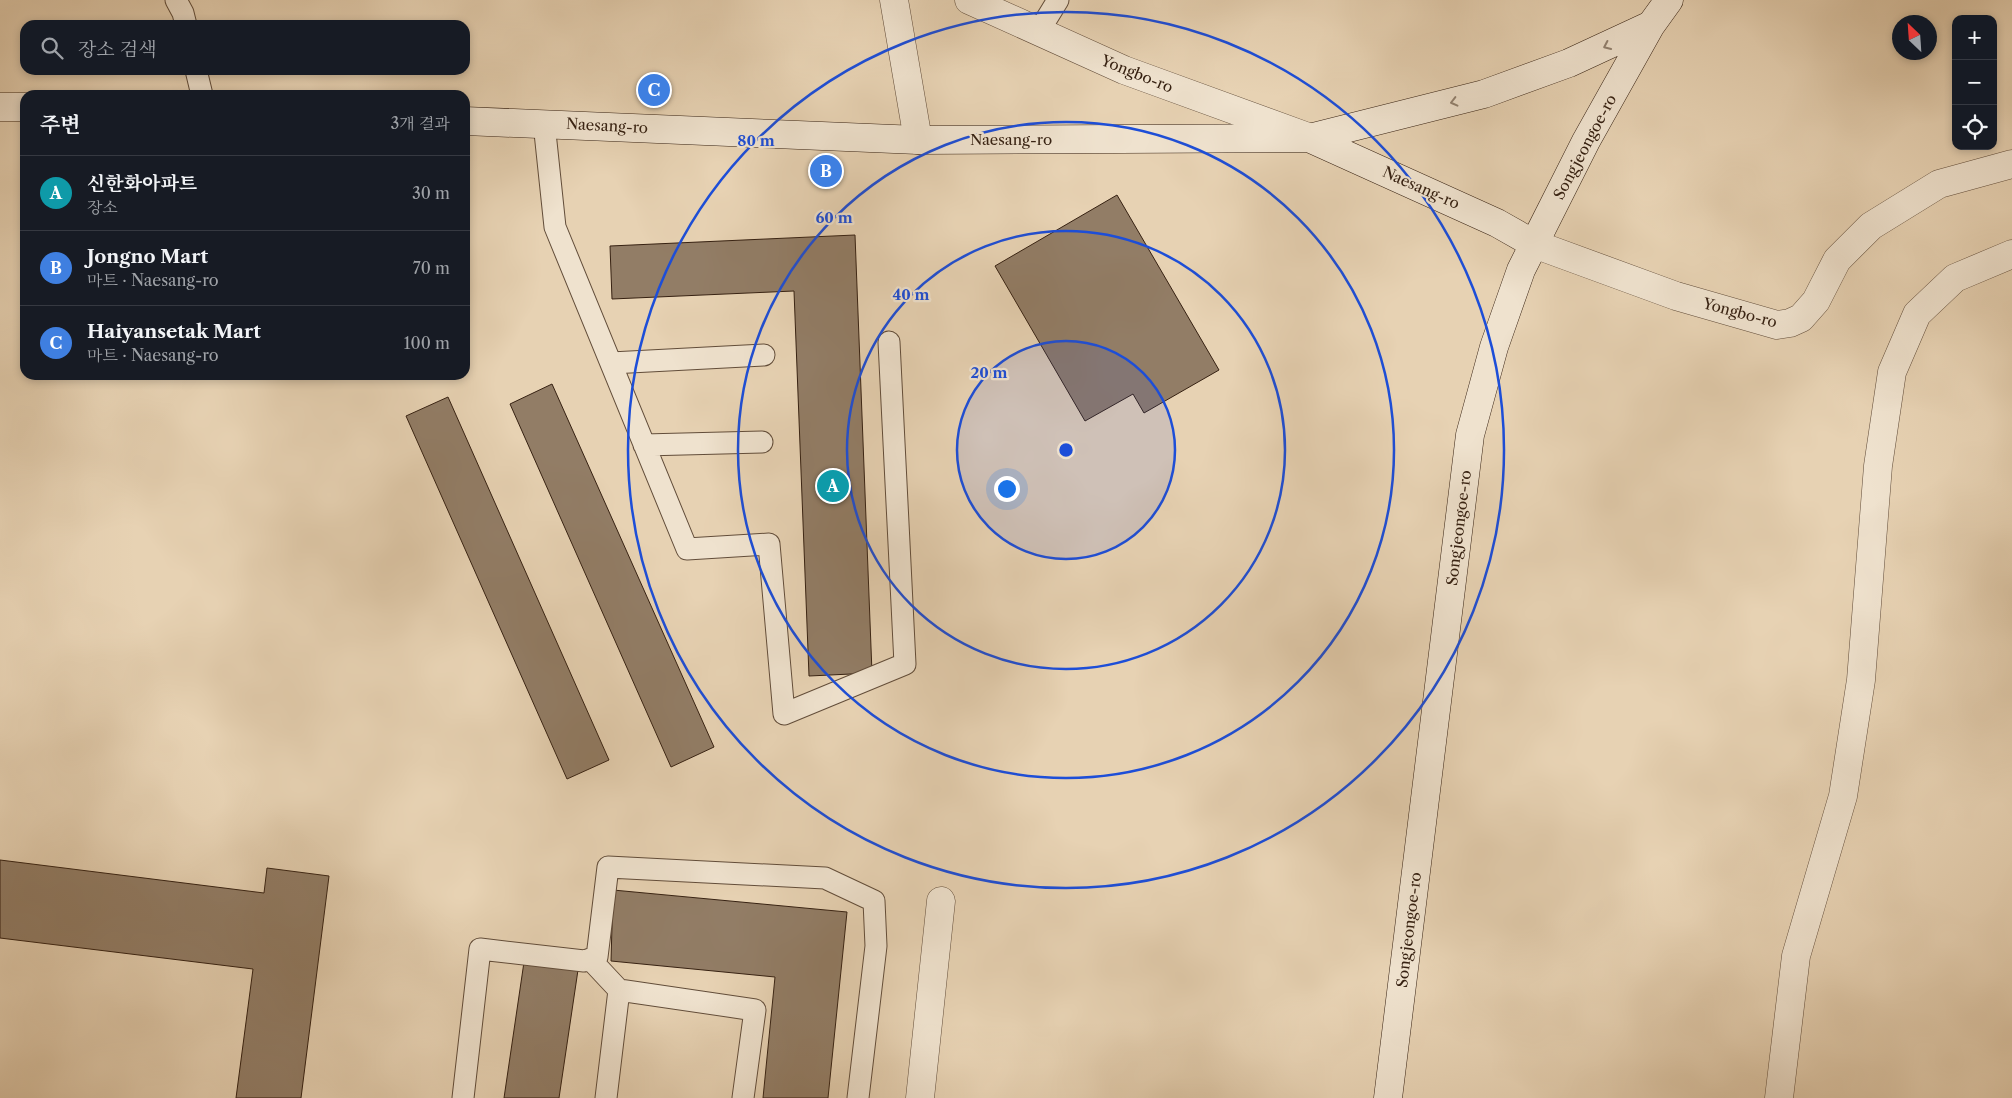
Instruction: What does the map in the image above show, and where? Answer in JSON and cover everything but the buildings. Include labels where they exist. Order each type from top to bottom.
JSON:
[{"type":"street","points":[[894,0],[918,140]]},
{"type":"street","name":"Yongbo-ro","points":[[969,0],[1124,70],[1309,138]]},
{"type":"street","name":"Songjeongoe-ro","points":[[1388,1098],[1470,435],[1494,348],[1521,270],[1586,142],[1651,25],[1669,0]]},
{"type":"street","points":[[1309,138],[1484,94],[1569,63],[1651,25]]},
{"type":"street","points":[[0,107],[20,108]]},
{"type":"street","name":"Naesang-ro","points":[[470,121],[918,140],[1309,138],[1497,223],[1534,244]]},
{"type":"street","name":"Yongbo-ro","points":[[1534,244],[1676,296],[1777,325],[1790,323],[1801,318],[1816,301],[1837,260],[1871,226],[1939,184],[2012,164]]},
{"type":"street","points":[[1779,1098],[1796,956],[1843,796],[1861,680],[1878,466],[1892,372],[1917,314],[1955,278],[2012,254]]},
{"type":"street","points":[[920,1098],[941,901]]},
{"type":"lane","points":[[176,0],[185,20]]},
{"type":"lane","points":[[1039,31],[1058,0]]},
{"type":"lane","points":[[197,75],[201,90]]},
{"type":"lane","points":[[544,123],[555,227],[687,549],[769,544],[784,714],[905,664],[889,342]]},
{"type":"lane","points":[[611,362],[764,355]]},
{"type":"lane","points":[[644,445],[762,442]]},
{"type":"lane","points":[[463,1098],[480,949],[584,961],[597,957],[608,867],[825,878],[874,901],[876,946],[858,1098]]},
{"type":"lane","points":[[590,959],[619,990],[755,1010],[743,1098]]},
{"type":"lane","points":[[606,1098],[619,990]]},
{"type":"place","name":"Haiyansetak Mart","points":[[654,90]]},
{"type":"place","name":"Jongno Mart","points":[[826,171]]},
{"type":"place","name":"신한화아파트","points":[[833,486]]}]
